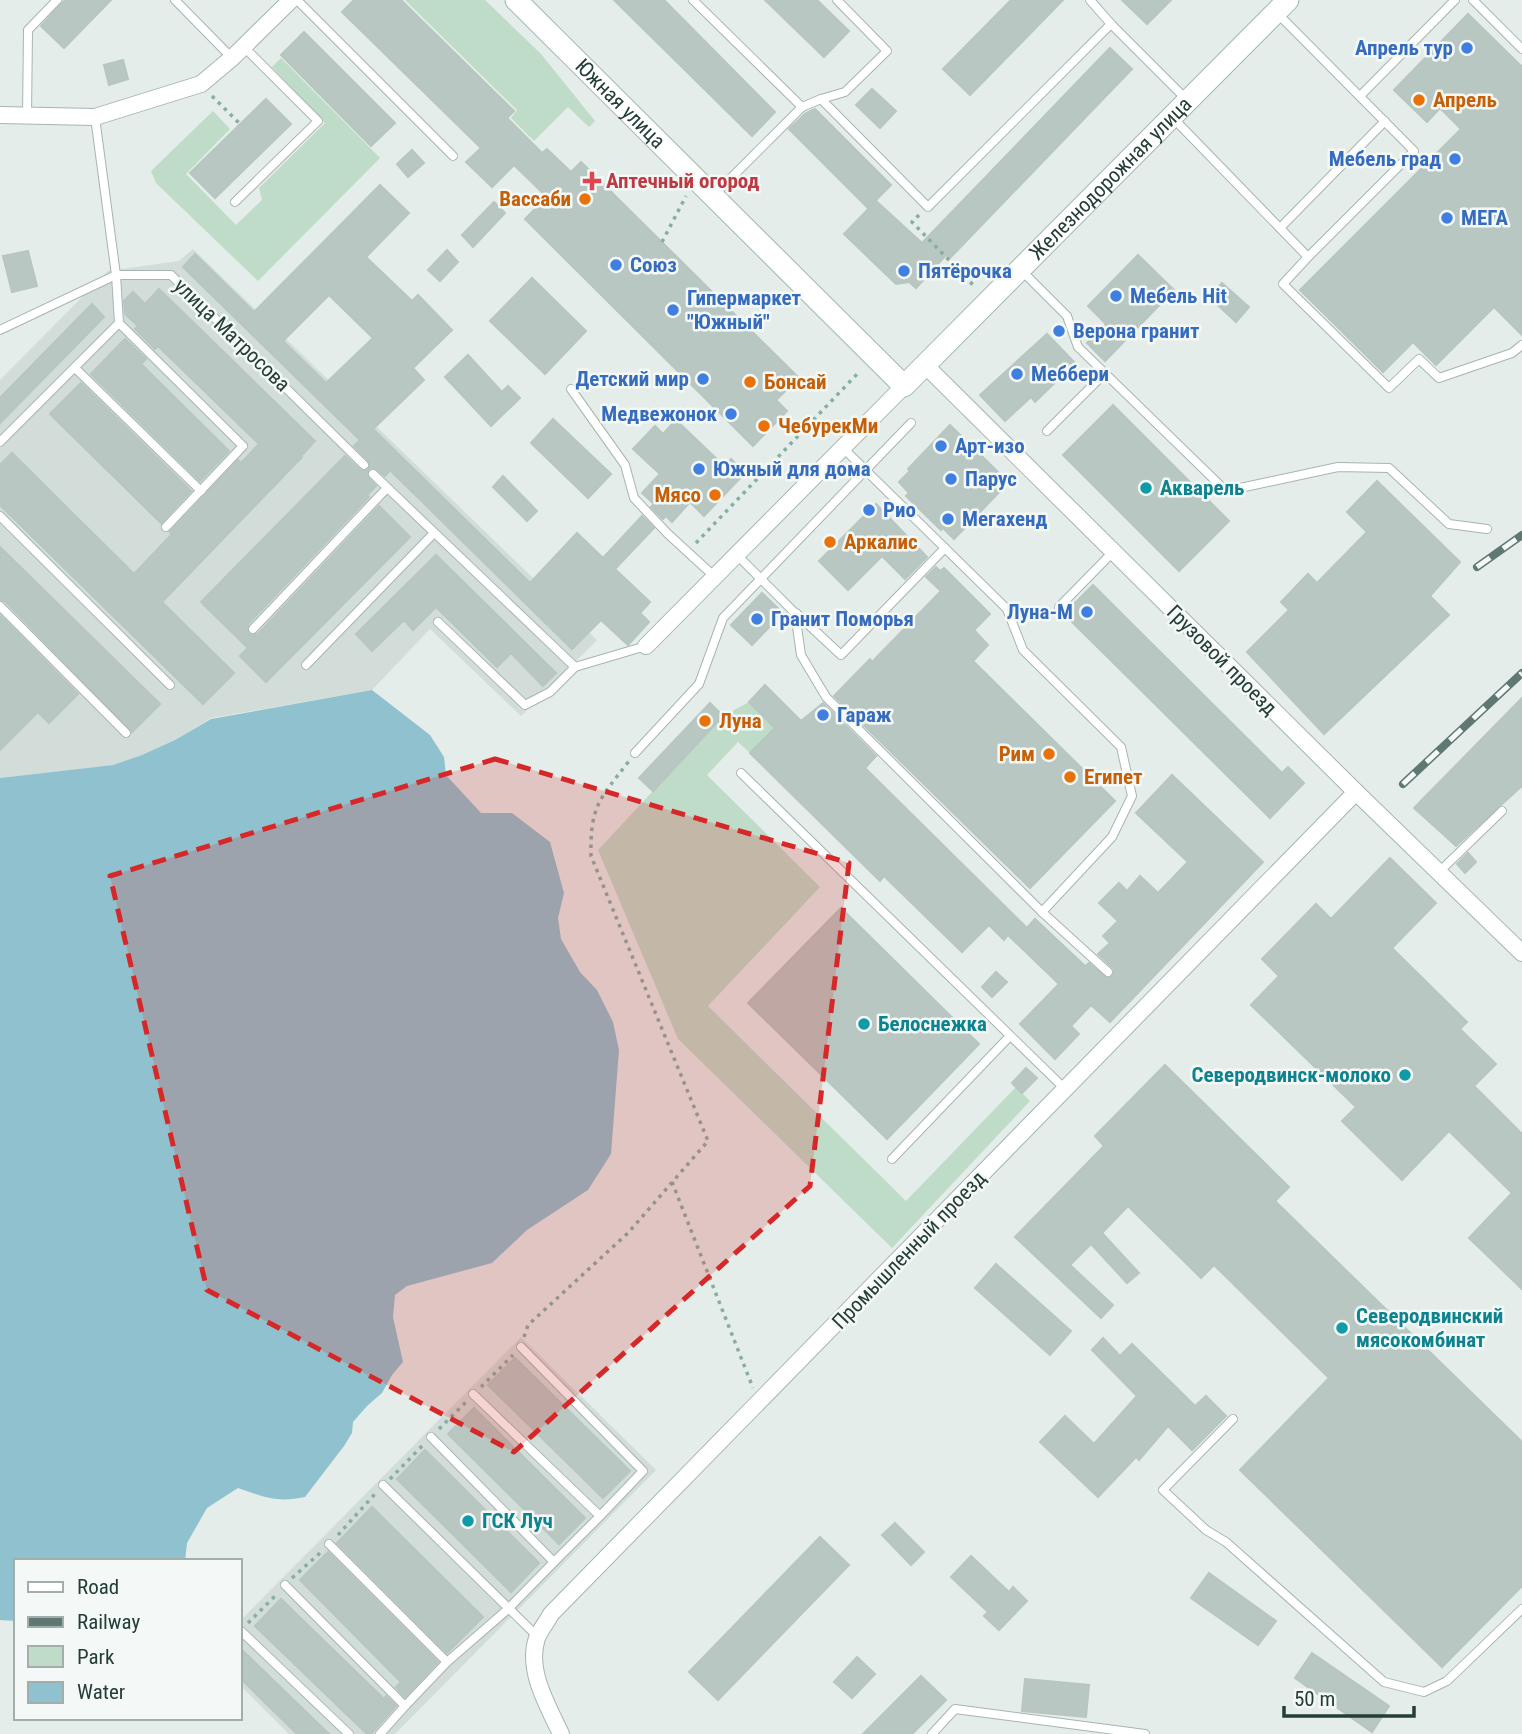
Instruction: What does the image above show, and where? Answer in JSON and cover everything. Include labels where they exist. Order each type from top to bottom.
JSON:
[{"type":"main road","name":"Южная улица","points":[[516,0],[904,386]]},
{"type":"main road","name":"Железнодорожная улица","points":[[904,386],[1282,6]]},
{"type":"street","points":[[0,115],[95,117],[201,84],[292,0]]},
{"type":"street","name":"Грузовой проезд","points":[[925,365],[1522,953]]},
{"type":"street","points":[[646,646],[904,386]]},
{"type":"street","name":"Промышленный проезд","points":[[538,1637],[551,1614],[1356,792]]},
{"type":"street","points":[[538,1637],[533,1656],[542,1693],[561,1734]]},
{"type":"lane","points":[[27,116],[28,30],[57,0]]},
{"type":"lane","points":[[175,0],[318,121],[235,202]]},
{"type":"lane","points":[[297,0],[453,156]]},
{"type":"lane","points":[[693,0],[802,107]]},
{"type":"lane","points":[[713,196],[802,107],[845,92],[887,51],[836,0]]},
{"type":"lane","points":[[1090,0],[1188,100]]},
{"type":"lane","points":[[1360,96],[1454,0]]},
{"type":"lane","points":[[1473,0],[1522,49]]},
{"type":"lane","points":[[1282,6],[1360,96],[1414,151],[1283,284],[1389,388],[1419,359],[1439,378],[1512,353],[1522,345]]},
{"type":"lane","points":[[821,99],[928,206],[1111,24]]},
{"type":"lane","points":[[95,117],[116,275],[119,323],[243,446],[166,527]]},
{"type":"lane","points":[[1171,117],[1308,257]]},
{"type":"lane","points":[[1280,228],[1385,121]]},
{"type":"lane","points":[[1020,269],[1067,316],[1078,347],[1226,491],[1338,467],[1389,468],[1449,524],[1487,529]]},
{"type":"lane","name":"улица Матросова","points":[[0,330],[116,275],[171,275],[364,465]]},
{"type":"lane","points":[[0,442],[119,323]]},
{"type":"lane","points":[[75,368],[201,491]]},
{"type":"lane","points":[[1046,431],[1105,373]]},
{"type":"lane","points":[[571,389],[625,465],[634,498],[715,577]]},
{"type":"lane","points":[[635,753],[699,684],[723,618],[911,423]]},
{"type":"lane","points":[[843,448],[1007,610],[1023,650],[1121,747],[1132,796],[1112,837],[1042,912]]},
{"type":"lane","points":[[373,474],[575,667]]},
{"type":"lane","points":[[253,629],[387,488]]},
{"type":"lane","points":[[0,516],[170,685]]},
{"type":"lane","points":[[306,665],[434,533]]},
{"type":"lane","points":[[736,554],[841,655],[945,548]]},
{"type":"lane","points":[[1059,607],[1113,552]]},
{"type":"lane","points":[[0,606],[126,733]]},
{"type":"lane","points":[[795,612],[801,655],[826,697],[1042,912],[1108,972]]},
{"type":"lane","points":[[438,622],[525,705],[550,692],[575,667],[646,646]]},
{"type":"lane","points":[[741,774],[1065,1090]]},
{"type":"lane","points":[[1439,872],[1502,811]]},
{"type":"lane","points":[[892,1159],[1010,1036]]},
{"type":"lane","points":[[380,1734],[447,1662],[509,1609],[643,1471],[521,1347]]},
{"type":"lane","points":[[473,1394],[600,1516]]},
{"type":"lane","points":[[1233,1419],[1163,1490],[1384,1682],[1424,1692],[1447,1681],[1522,1609]]},
{"type":"lane","points":[[431,1437],[554,1562]]},
{"type":"lane","points":[[383,1485],[538,1637]]},
{"type":"lane","points":[[329,1544],[447,1662]]},
{"type":"lane","points":[[285,1585],[405,1706]]},
{"type":"lane","points":[[242,1631],[349,1734]]},
{"type":"lane","points":[[932,1734],[955,1709],[1145,1734]]},
{"type":"path","points":[[201,84],[240,124]]},
{"type":"path","points":[[662,242],[686,197],[678,188]]},
{"type":"path","points":[[928,206],[912,222],[989,301]]},
{"type":"path","points":[[688,552],[860,371]]},
{"type":"path","points":[[521,1347],[528,1325],[628,1233],[708,1141],[591,856],[591,828],[597,804],[635,753]]},
{"type":"path","points":[[671,1182],[759,1403]]},
{"type":"highlighted area","points":[[495,759],[849,863],[810,1186],[514,1452],[207,1290],[110,876]]},
{"type":"shaded area","points":[[193,249],[597,640],[521,716],[430,629],[372,690],[211,718],[175,740],[113,765],[0,778],[0,380],[108,271],[179,261]]},
{"type":"shaded area","points":[[521,1337],[656,1470],[395,1734],[289,1734],[242,1687],[242,1619]]},
{"type":"green space","points":[[405,0],[485,0],[541,54],[595,121],[589,127],[568,107],[534,141],[511,118],[517,110]]},
{"type":"green space","points":[[281,58],[380,158],[258,281],[156,183],[151,171],[213,111],[230,129],[186,174],[236,225],[262,200],[259,188],[325,123],[272,67]]},
{"type":"green space","points":[[749,702],[775,728],[750,753],[738,742],[707,775],[820,887],[708,1006],[906,1201],[1016,1087],[1030,1101],[892,1248],[678,1039],[598,850],[723,716]]},
{"type":"water","points":[[372,690],[430,735],[444,757],[446,775],[481,813],[512,813],[550,842],[564,893],[558,918],[561,939],[580,972],[597,990],[613,1022],[619,1050],[611,1154],[588,1190],[527,1230],[492,1263],[407,1286],[395,1295],[393,1317],[403,1362],[382,1393],[353,1422],[352,1433],[344,1446],[305,1497],[278,1499],[238,1488],[207,1508],[187,1543],[185,1559],[14,1559],[14,1621],[0,1620],[0,778],[113,765],[175,740],[211,719]]},
{"type":"building","points":[[65,0],[111,0],[64,48],[41,26]]},
{"type":"building","name":"Гипермаркет \"Южный\"","points":[[354,0],[401,0],[514,111],[507,118],[542,153],[547,149],[571,172],[581,162],[799,378],[776,400],[787,411],[753,446],[525,219],[547,197],[514,165],[492,187],[466,162],[481,148],[342,12]]},
{"type":"building","points":[[614,0],[664,0],[775,112],[752,136]]},
{"type":"building","points":[[765,0],[817,0],[849,31],[824,57]]},
{"type":"building","points":[[1011,0],[1063,0],[970,95],[943,69]]},
{"type":"building","points":[[1122,0],[1171,0],[1147,24]]},
{"type":"building","name":"МЕГА","points":[[1468,14],[1522,67],[1522,335],[1494,307],[1436,365],[1413,342],[1383,372],[1300,290],[1461,129],[1440,108],[1427,122],[1394,90]]},
{"type":"building","points":[[304,32],[395,123],[371,146],[281,55]]},
{"type":"building","points":[[1110,48],[1132,69],[950,258],[946,255],[916,288],[909,282],[896,284],[844,234],[876,201],[922,243]]},
{"type":"building","points":[[123,60],[128,79],[109,85],[104,65]]},
{"type":"building","points":[[872,89],[896,111],[880,128],[856,105]]},
{"type":"building","points":[[266,99],[291,124],[215,198],[190,173]]},
{"type":"building","points":[[815,109],[891,185],[868,208],[789,129],[806,113]]},
{"type":"building","points":[[412,150],[424,163],[408,177],[397,164]]},
{"type":"building","points":[[380,185],[409,213],[366,257],[412,301],[418,295],[452,330],[413,368],[424,380],[373,429],[530,583],[577,533],[603,558],[642,516],[654,528],[615,569],[650,602],[640,613],[649,622],[628,645],[601,620],[572,649],[390,470],[385,476],[375,468],[369,469],[369,461],[354,446],[360,440],[183,267],[195,254],[254,312]],"holes":[[[329,295],[373,338],[326,383],[283,341]]]},
{"type":"building","points":[[494,202],[505,213],[473,247],[462,235]]},
{"type":"building","points":[[447,250],[458,262],[440,281],[428,270]]},
{"type":"building","points":[[28,251],[37,286],[12,292],[3,256]]},
{"type":"building","points":[[1138,255],[1174,290],[1105,361],[1087,343],[1106,324],[1088,306]]},
{"type":"building","points":[[532,278],[586,331],[545,374],[490,321]]},
{"type":"building","points":[[1222,283],[1249,307],[1236,322],[1209,297]]},
{"type":"building","points":[[159,289],[315,441],[162,602],[234,673],[203,704],[0,505],[0,465],[12,453],[134,574],[238,460],[241,463],[259,444],[158,346],[155,349],[135,329],[138,326],[125,314],[124,301],[133,292],[145,304]]},
{"type":"building","points":[[92,304],[104,317],[0,423],[0,398]]},
{"type":"building","points":[[1047,334],[1075,363],[1035,402],[1031,397],[1005,421],[980,395]]},
{"type":"building","points":[[125,339],[146,359],[141,364],[229,451],[200,481],[91,374]]},
{"type":"building","points":[[468,355],[502,392],[508,386],[520,398],[491,426],[445,377]]},
{"type":"building","points":[[81,383],[191,491],[161,523],[50,414]]},
{"type":"building","name":"Акварель","points":[[1113,405],[1229,521],[1179,571],[1063,455]]},
{"type":"building","points":[[553,419],[611,474],[588,498],[531,443]]},
{"type":"building","name":"Южный для дома","points":[[676,420],[724,466],[731,459],[745,473],[704,516],[690,502],[672,522],[666,516],[663,519],[651,507],[654,504],[642,493],[660,474],[633,449],[655,426],[663,434]]},
{"type":"building","name":"Парус","points":[[950,425],[998,472],[995,475],[1006,485],[954,539],[906,496],[909,493],[899,482]]},
{"type":"building","points":[[345,456],[360,470],[368,470],[367,476],[376,486],[367,495],[369,497],[248,624],[248,633],[258,634],[379,506],[410,537],[266,682],[240,656],[248,648],[201,602]]},
{"type":"building","points":[[503,476],[537,511],[527,521],[493,487]]},
{"type":"building","points":[[1377,481],[1460,562],[1430,596],[1449,615],[1324,734],[1247,652],[1289,610],[1281,602],[1308,574],[1317,583],[1367,532],[1347,512]]},
{"type":"building","points":[[876,504],[927,557],[905,579],[882,556],[848,590],[819,561]]},
{"type":"building","points":[[0,547],[160,704],[132,732],[5,601],[0,600]]},
{"type":"building","points":[[436,555],[556,673],[543,686],[511,653],[497,667],[436,607],[413,630],[404,620],[372,651],[356,634]]},
{"type":"building","points":[[936,567],[940,571],[944,568],[990,614],[974,630],[988,645],[973,661],[1115,801],[1030,888],[834,696],[870,659],[872,662],[941,591],[926,577]]},
{"type":"building","points":[[1093,585],[1282,773],[1288,767],[1304,783],[1270,818],[1064,614]]},
{"type":"building","name":"Гранит Поморья","points":[[762,593],[783,613],[752,645],[731,625]]},
{"type":"building","points":[[0,615],[78,694],[49,723],[38,712],[0,750]]},
{"type":"building","points":[[765,685],[801,721],[823,703],[876,756],[865,768],[1027,928],[1035,919],[1085,966],[1089,963],[1106,978],[1113,976],[1114,969],[1098,954],[1110,943],[1103,936],[1118,921],[1099,903],[1119,883],[1127,891],[1140,876],[1158,893],[1188,862],[1136,813],[1172,775],[1263,862],[1110,1022],[1091,1005],[1071,1026],[1079,1034],[1055,1059],[1020,1024],[1059,984],[1008,935],[1004,940],[989,925],[962,952],[884,876],[880,881],[750,753],[775,728],[749,702]]},
{"type":"building","points":[[1522,698],[1522,786],[1456,846],[1414,808]]},
{"type":"building","points":[[710,703],[723,716],[653,791],[639,778]]},
{"type":"building","points":[[1468,853],[1476,862],[1465,873],[1457,864]]},
{"type":"building","name":"Северодвинск-молоко","points":[[1390,858],[1436,903],[1392,948],[1467,1022],[1460,1029],[1496,1064],[1474,1086],[1522,1134],[1522,1289],[1469,1238],[1512,1193],[1449,1131],[1402,1180],[1342,1121],[1356,1107],[1251,1005],[1279,976],[1262,959],[1316,904],[1331,919]]},
{"type":"building","name":"Белоснежка","points":[[841,908],[979,1044],[887,1139],[748,1003]]},
{"type":"building","points":[[996,972],[1007,982],[992,997],[982,987]]},
{"type":"building","name":"Северодвинский мясокомбинат","points":[[1165,1065],[1289,1187],[1275,1201],[1522,1442],[1522,1586],[1442,1667],[1240,1470],[1329,1378],[1214,1265],[1201,1278],[1128,1206],[1102,1233],[1139,1273],[1127,1283],[1091,1244],[1070,1265],[1113,1305],[1101,1318],[1015,1237],[1104,1146],[1095,1136]]},
{"type":"building","points":[[1026,1068],[1037,1078],[1022,1093],[1012,1083]]},
{"type":"building","points":[[996,1264],[1071,1331],[1050,1355],[975,1288]]},
{"type":"building","points":[[1103,1338],[1120,1356],[1132,1344],[1195,1406],[1206,1396],[1226,1416],[1192,1450],[1168,1426],[1139,1460],[1136,1457],[1098,1497],[1040,1442],[1065,1416],[1094,1444],[1137,1396],[1092,1350]]},
{"type":"building","points":[[515,1358],[630,1471],[603,1498],[488,1385]]},
{"type":"building","points":[[474,1408],[585,1518],[559,1544],[448,1434]]},
{"type":"building","name":"ГСК Луч","points":[[425,1450],[539,1563],[511,1592],[397,1479]]},
{"type":"building","points":[[372,1507],[483,1617],[447,1653],[337,1543]]},
{"type":"building","points":[[895,1523],[924,1552],[911,1565],[882,1535]]},
{"type":"building","points":[[820,1537],[849,1565],[718,1700],[689,1672]]},
{"type":"building","points":[[328,1552],[438,1662],[405,1697],[396,1687],[401,1682],[300,1580]]},
{"type":"building","points":[[971,1556],[1009,1592],[1013,1587],[1027,1601],[999,1630],[984,1616],[988,1612],[951,1577]]},
{"type":"building","points":[[1209,1573],[1276,1621],[1258,1645],[1191,1598]]},
{"type":"building","points":[[281,1599],[384,1699],[386,1696],[396,1706],[371,1734],[367,1734],[255,1626]]},
{"type":"building","points":[[242,1650],[329,1734],[297,1734],[242,1680]]},
{"type":"building","points":[[1312,1653],[1389,1706],[1372,1732],[1295,1678]]},
{"type":"building","points":[[857,1657],[875,1674],[852,1698],[834,1682]]},
{"type":"building","points":[[921,1676],[946,1700],[912,1734],[863,1734]]},
{"type":"building","points":[[1025,1679],[1089,1685],[1086,1717],[1022,1711]]},
{"type":"railway","points":[[1477,567],[1522,535]]},
{"type":"railway","points":[[1403,784],[1522,673]]},
{"type":"place","name":"Апрель тур","points":[[1467,48]]},
{"type":"place","name":"Апрель","points":[[1419,100]]},
{"type":"place","name":"Мебель град","points":[[1455,159]]},
{"type":"place","name":"Аптечный огород","points":[[592,181]]},
{"type":"place","name":"Вассаби","points":[[585,199]]},
{"type":"place","name":"МЕГА","points":[[1447,218]]},
{"type":"place","name":"Союз","points":[[616,265]]},
{"type":"place","name":"Пятёрочка","points":[[904,271]]},
{"type":"place","name":"Мебель Hit","points":[[1116,296]]},
{"type":"place","name":"Гипермаркет \"Южный\"","points":[[673,310]]},
{"type":"place","name":"Верона гранит","points":[[1059,331]]},
{"type":"place","name":"Меббери","points":[[1017,374]]},
{"type":"place","name":"Детский мир","points":[[703,379]]},
{"type":"place","name":"Бонсай","points":[[750,382]]},
{"type":"place","name":"Медвежонок","points":[[731,414]]},
{"type":"place","name":"ЧебурекМи","points":[[764,426]]},
{"type":"place","name":"Арт-изо","points":[[941,446]]},
{"type":"place","name":"Южный для дома","points":[[699,469]]},
{"type":"place","name":"Парус","points":[[951,479]]},
{"type":"place","name":"Акварель","points":[[1146,488]]},
{"type":"place","name":"Мясо","points":[[715,495]]},
{"type":"place","name":"Рио","points":[[869,510]]},
{"type":"place","name":"Мегахенд","points":[[948,519]]},
{"type":"place","name":"Аркалис","points":[[830,542]]},
{"type":"place","name":"Луна-М","points":[[1087,612]]},
{"type":"place","name":"Гранит Поморья","points":[[757,619]]},
{"type":"place","name":"Гараж","points":[[823,715]]},
{"type":"place","name":"Луна","points":[[705,721]]},
{"type":"place","name":"Рим","points":[[1049,754]]},
{"type":"place","name":"Египет","points":[[1070,777]]},
{"type":"place","name":"Белоснежка","points":[[864,1024]]},
{"type":"place","name":"Северодвинск-молоко","points":[[1405,1075]]},
{"type":"place","name":"Северодвинский мясокомбинат","points":[[1342,1328]]},
{"type":"place","name":"ГСК Луч","points":[[468,1521]]}]
